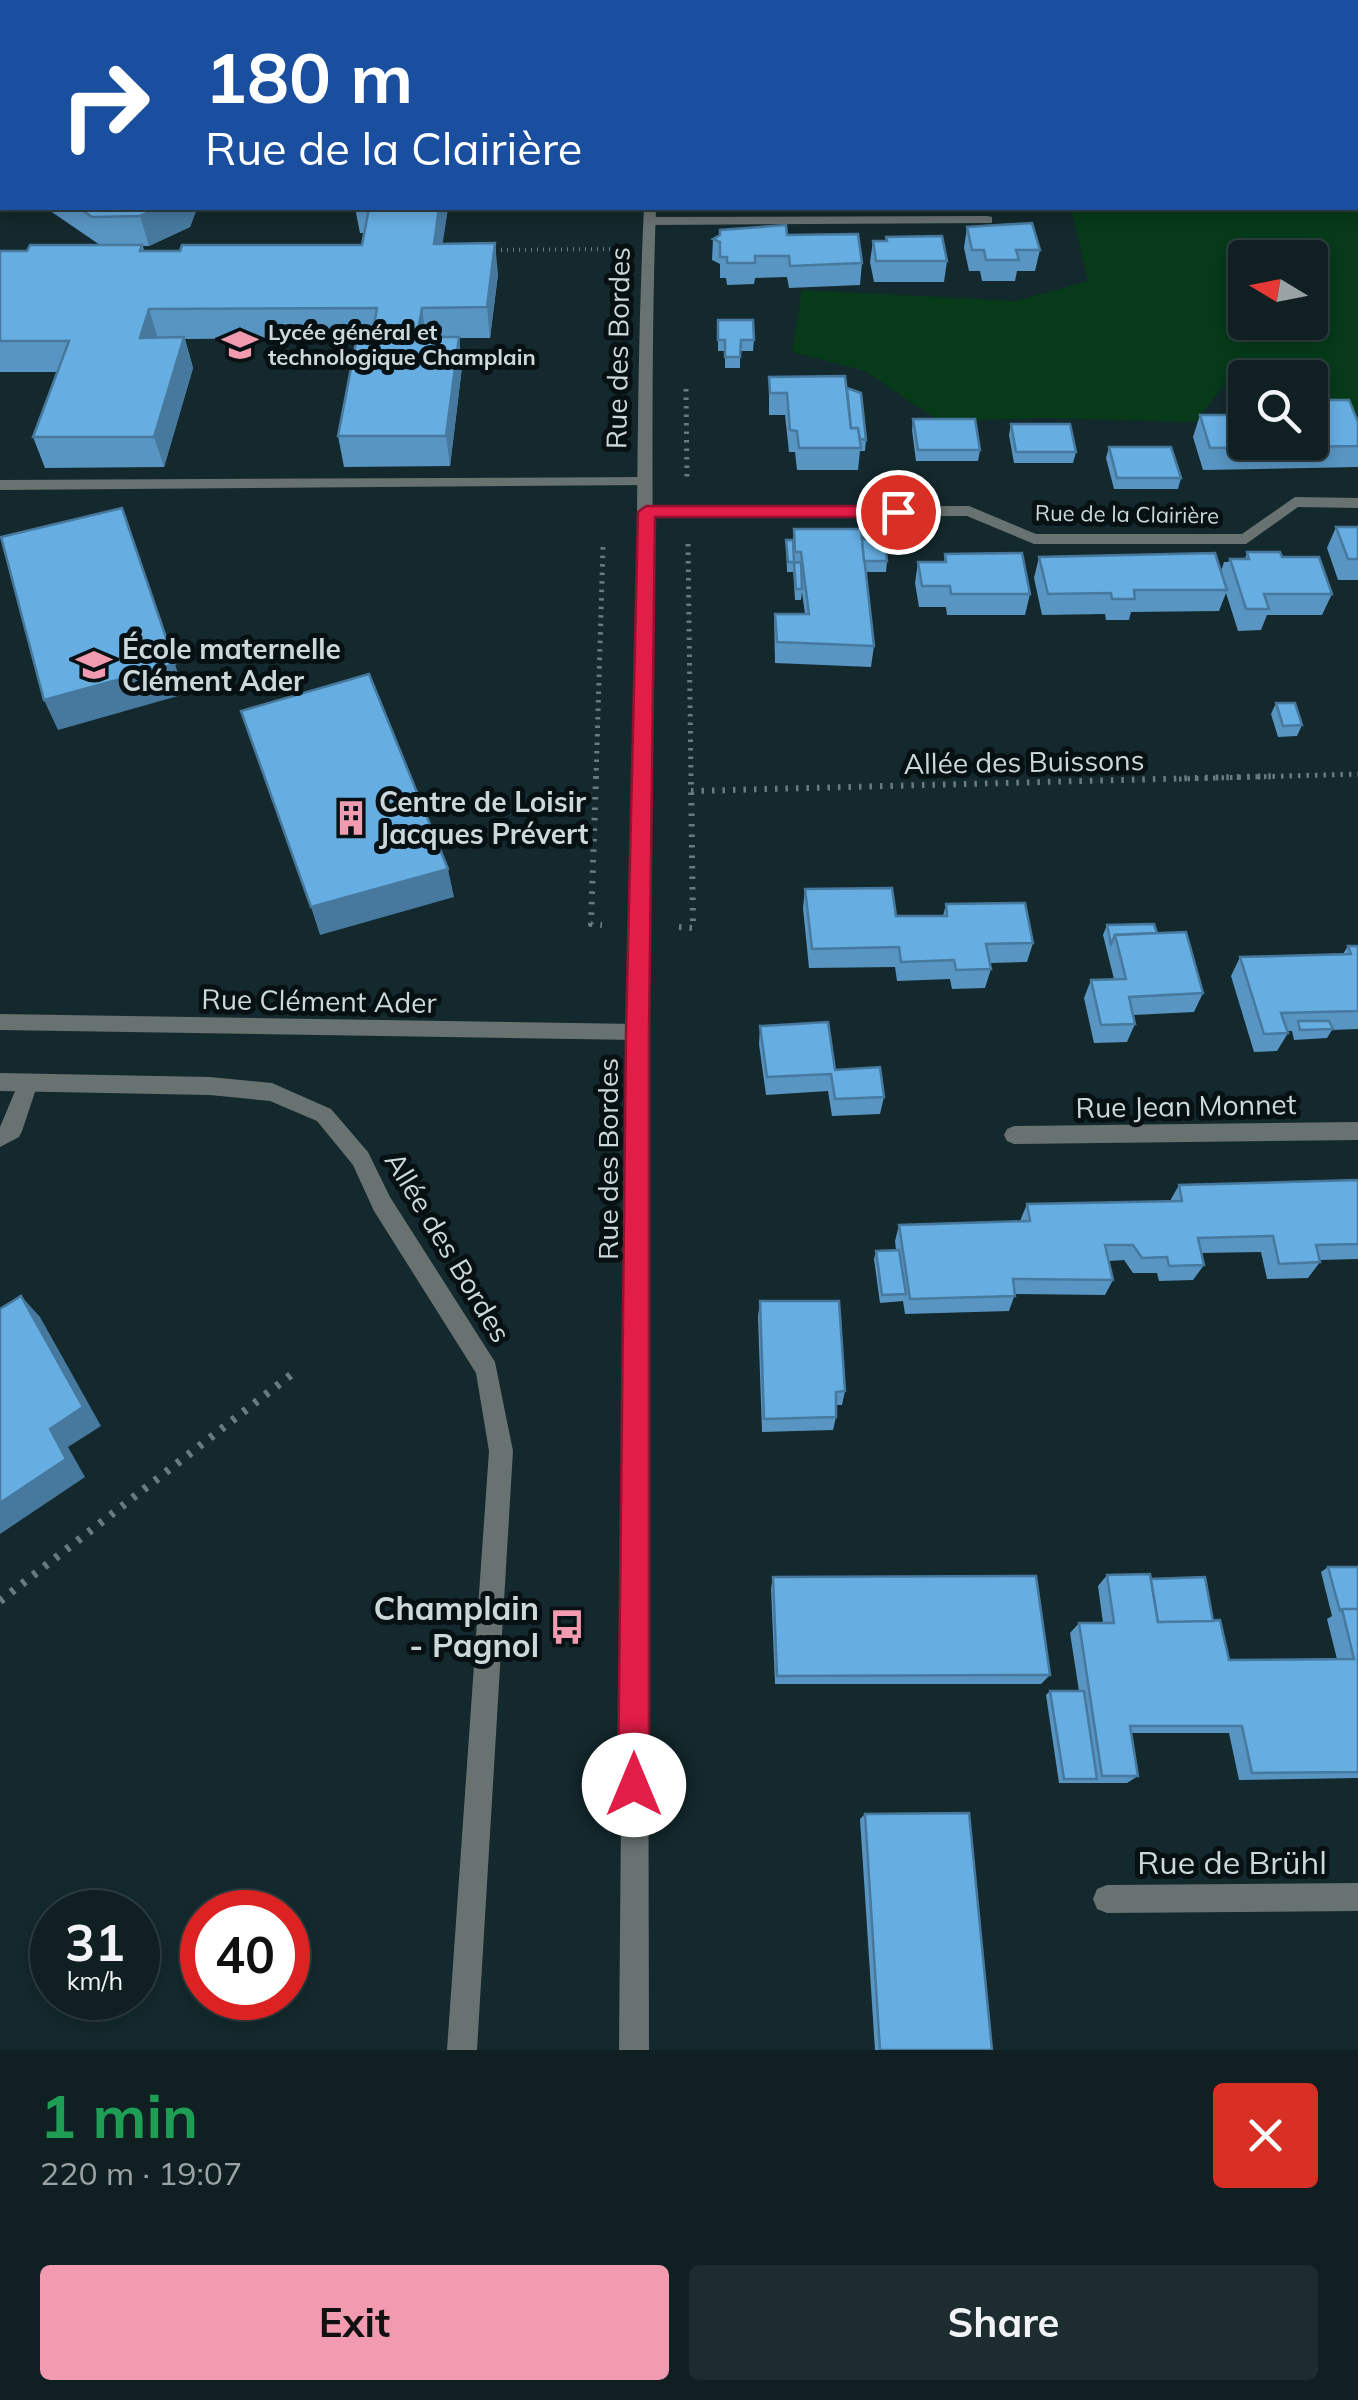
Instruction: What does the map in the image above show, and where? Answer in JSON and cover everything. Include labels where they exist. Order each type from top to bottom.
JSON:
[{"type":"street","points":[[651,214],[988,220]]},
{"type":"street","name":"Rue des Bordes","points":[[634,2050],[638,1032],[646,512],[644,326],[651,214]]},
{"type":"street","points":[[0,485],[646,482]]},
{"type":"street","name":"Rue de la Clairière","points":[[646,512],[968,512],[1034,538],[1246,539],[1295,502],[1358,503]]},
{"type":"street","name":"Rue Clément Ader","points":[[0,1022],[638,1032]]},
{"type":"street","name":"Allée des Bordes","points":[[0,1082],[257,1090],[272,1092],[324,1115],[360,1160],[382,1204],[487,1370],[501,1452],[462,2050]]},
{"type":"street","points":[[0,1138],[12,1131],[28,1083]]},
{"type":"street","name":"Rue Jean Monnet","points":[[1014,1135],[1358,1131]]},
{"type":"street","name":"Rue de Brühl","points":[[1107,1899],[1358,1897]]},
{"type":"path","points":[[480,250],[612,249],[613,235]]},
{"type":"path","points":[[686,376],[693,928]]},
{"type":"path","points":[[591,924],[605,482]]},
{"type":"path","name":"Allée des Buissons","points":[[691,790],[1358,774]]},
{"type":"path","points":[[0,1601],[296,1371]]},
{"type":"green space","points":[[1071,210],[1358,210],[1358,428],[1328,422],[1328,360],[1228,360],[1228,387],[1224,385],[1195,422],[1043,418],[939,421],[865,371],[792,352],[802,290],[1015,301],[1088,281]]},
{"type":"building","points":[[82,210],[154,210],[140,216],[92,217]]},
{"type":"building","points":[[369,210],[439,210],[434,244],[495,243],[487,307],[422,308],[417,337],[459,337],[446,436],[338,436],[357,337],[372,337],[377,308],[149,309],[140,338],[184,337],[154,437],[33,437],[69,341],[0,341],[0,251],[27,251],[30,245],[142,245],[140,251],[180,251],[182,245],[362,245]]},
{"type":"building","points":[[1032,223],[1040,250],[1016,250],[1019,260],[986,260],[984,250],[972,250],[967,227]]},
{"type":"building","points":[[786,225],[787,235],[858,234],[862,263],[790,266],[789,256],[755,256],[755,263],[727,263],[727,257],[720,257],[720,242],[713,239],[720,235],[720,230]]},
{"type":"building","points":[[942,236],[947,261],[876,261],[873,241],[887,241],[886,237]]},
{"type":"building","points":[[718,320],[753,320],[754,340],[741,340],[740,357],[725,357],[725,340],[718,340]]},
{"type":"building","points":[[845,376],[851,428],[858,428],[861,448],[799,448],[797,431],[790,430],[787,393],[770,393],[769,377]]},
{"type":"building","points":[[847,388],[861,393],[866,440],[860,439],[858,428],[851,428]]},
{"type":"building","points":[[1328,400],[1349,400],[1358,422],[1358,446],[1328,446]]},
{"type":"building","points":[[1200,415],[1228,415],[1228,448],[1210,448]]},
{"type":"building","points":[[913,419],[975,419],[980,450],[918,450]]},
{"type":"building","points":[[1011,424],[1070,424],[1076,452],[1016,452]]},
{"type":"building","points":[[1109,447],[1171,447],[1181,478],[1117,478]]},
{"type":"building","points":[[122,508],[175,664],[44,700],[1,537]]},
{"type":"building","points":[[1336,527],[1358,527],[1358,559],[1348,559]]},
{"type":"building","points":[[794,529],[861,529],[874,646],[777,642],[775,614],[809,614],[801,552],[795,552]]},
{"type":"building","points":[[862,539],[885,540],[887,561],[864,561]]},
{"type":"building","points":[[786,540],[793,540],[794,562],[788,562]]},
{"type":"building","points":[[1247,552],[1319,557],[1332,594],[1264,594],[1269,609],[1246,609],[1230,559],[1249,559]]},
{"type":"building","points":[[1022,553],[1030,594],[951,594],[950,586],[922,586],[918,562],[946,562],[945,554]]},
{"type":"building","points":[[1215,553],[1227,590],[1134,590],[1135,599],[1112,599],[1111,593],[1048,594],[1039,557]]},
{"type":"building","points":[[801,562],[802,589],[796,589],[794,563]]},
{"type":"building","name":"Centre de Loisir Jacques Prévert","points":[[369,674],[448,869],[311,907],[241,711]]},
{"type":"building","points":[[1276,703],[1295,703],[1302,725],[1283,726]]},
{"type":"building","points":[[892,888],[896,916],[947,916],[946,904],[1025,903],[1033,943],[986,944],[991,969],[956,970],[954,960],[901,962],[899,947],[812,949],[805,889]]},
{"type":"building","points":[[1154,924],[1157,933],[1115,935],[1111,944],[1107,925]]},
{"type":"building","points":[[1186,932],[1203,993],[1129,997],[1135,1024],[1101,1025],[1091,980],[1126,979],[1115,935]]},
{"type":"building","points":[[1348,946],[1358,946],[1358,1011],[1281,1013],[1288,1033],[1264,1034],[1240,957],[1351,954]]},
{"type":"building","points":[[1298,1021],[1329,1021],[1333,1029],[1300,1030]]},
{"type":"building","points":[[828,1022],[835,1070],[880,1067],[884,1097],[835,1099],[831,1074],[767,1077],[760,1026]]},
{"type":"building","points":[[1358,1180],[1358,1244],[1316,1245],[1320,1262],[1279,1264],[1273,1236],[1198,1238],[1204,1265],[1169,1266],[1167,1257],[1142,1258],[1133,1245],[1105,1245],[1113,1280],[1013,1279],[1015,1296],[910,1299],[899,1225],[1030,1221],[1027,1204],[1182,1201],[1179,1185]]},
{"type":"building","points":[[899,1250],[906,1294],[882,1295],[876,1251]]},
{"type":"building","points":[[21,1296],[83,1407],[50,1429],[66,1459],[0,1503],[0,1309]]},
{"type":"building","points":[[760,1301],[839,1301],[845,1391],[836,1392],[836,1417],[764,1419]]},
{"type":"building","points":[[1328,1567],[1358,1567],[1358,1609],[1340,1611]]},
{"type":"building","points":[[1150,1574],[1158,1622],[1220,1620],[1229,1660],[1354,1659],[1342,1609],[1358,1609],[1358,1772],[1252,1773],[1242,1726],[1130,1726],[1138,1776],[1102,1776],[1079,1623],[1114,1623],[1107,1575]]},
{"type":"building","points":[[1036,1576],[1050,1675],[777,1676],[773,1577]]},
{"type":"building","points":[[1205,1577],[1213,1621],[1158,1622],[1151,1579]]},
{"type":"building","points":[[1050,1691],[1084,1691],[1097,1779],[1064,1779]]},
{"type":"building","points":[[969,1813],[992,2050],[880,2050],[865,1814]]},
{"type":"place","name":"Lycée général et technologique Champlain","points":[[240,345]]},
{"type":"place","name":"École maternelle Clément Ader","points":[[94,665]]},
{"type":"place","name":"Centre de Loisir Jacques Prévert","points":[[351,818]]},
{"type":"place","name":"Champlain - Pagnol","points":[[567,1627]]},
{"type":"route","points":[[634,1785],[638,1032],[646,512],[898,512]]}]
